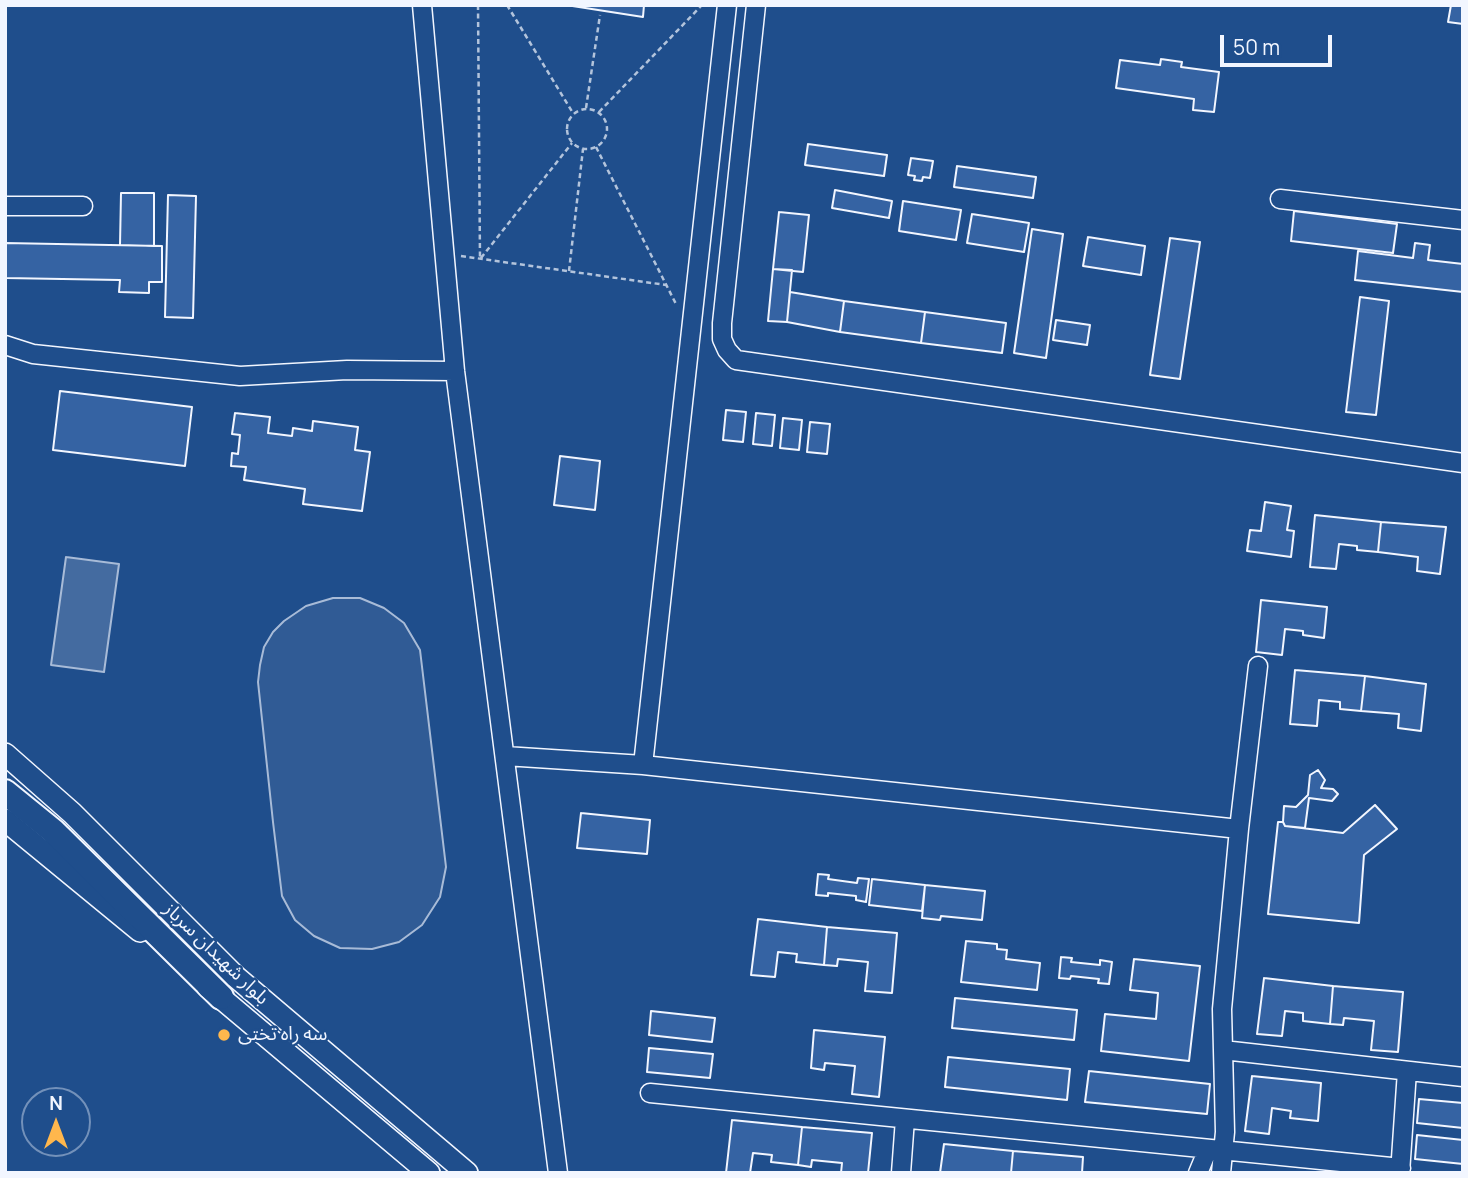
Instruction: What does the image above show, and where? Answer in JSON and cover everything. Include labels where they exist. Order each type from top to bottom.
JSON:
[{"type":"highway","points":[[5,792],[52,831],[221,997]]},
{"type":"main road","name":"بلوار شهیدان سرباز","points":[[5,754],[72,813],[236,977],[467,1173]]},
{"type":"main road","name":"بلوار شهیدان سرباز","points":[[5,820],[221,997],[429,1173]]},
{"type":"lane","points":[[643,765],[727,5]]},
{"type":"lane","points":[[756,5],[722,323],[722,339],[736,360],[1463,463]]},
{"type":"lane","points":[[420,7],[455,371],[558,1173]]},
{"type":"lane","points":[[1280,199],[1463,220]]},
{"type":"lane","points":[[5,206],[83,206]]},
{"type":"lane","points":[[5,345],[33,354],[240,376],[347,370],[455,371]]},
{"type":"lane","points":[[1198,1173],[1225,1132],[1222,1009],[1258,666]]},
{"type":"lane","points":[[505,756],[643,765],[1239,829]]},
{"type":"lane","points":[[1223,1050],[1463,1077]]},
{"type":"lane","points":[[650,1093],[1401,1170],[1407,1071]]},
{"type":"lane","points":[[901,1173],[905,1119]]},
{"type":"lane","points":[[1215,1150],[1221,1173]]},
{"type":"path","points":[[478,5],[480,259]]},
{"type":"path","points":[[507,5],[573,113]]},
{"type":"path","points":[[599,112],[702,5]]},
{"type":"path","points":[[586,108],[600,15]]},
{"type":"path","points":[[586,108],[599,112],[604,117],[607,131],[605,138],[596,147],[583,149],[572,143],[566,131],[573,113],[586,108]]},
{"type":"path","points":[[480,259],[572,143]]},
{"type":"path","points":[[596,147],[691,333]]},
{"type":"path","points":[[569,271],[583,149]]},
{"type":"path","points":[[444,254],[666,285]]},
{"type":"shaded area","points":[[66,557],[119,564],[104,672],[51,665]]},
{"type":"shaded area","points":[[333,598],[360,598],[384,608],[404,623],[420,650],[446,867],[440,897],[422,925],[399,942],[372,949],[340,948],[314,936],[295,920],[282,896],[273,822],[258,682],[264,647],[284,621],[306,606]]},
{"type":"building","points":[[566,5],[644,5],[643,17]]},
{"type":"building","points":[[1451,5],[1463,5],[1463,24],[1448,22]]},
{"type":"building","points":[[1161,59],[1182,62],[1181,67],[1219,72],[1214,112],[1193,110],[1194,99],[1116,88],[1120,60],[1160,65]]},
{"type":"building","points":[[808,144],[887,155],[884,176],[805,165]]},
{"type":"building","points":[[911,158],[933,161],[930,178],[914,180],[915,176],[908,175]]},
{"type":"building","points":[[957,166],[1036,177],[1033,198],[954,187]]},
{"type":"building","points":[[835,190],[892,201],[889,218],[832,208]]},
{"type":"building","points":[[121,193],[154,193],[154,246],[120,245]]},
{"type":"building","points":[[168,195],[196,196],[193,318],[165,317]]},
{"type":"building","points":[[903,201],[961,210],[956,240],[899,231]]},
{"type":"building","points":[[1294,211],[1397,224],[1393,253],[1291,241]]},
{"type":"building","points":[[779,212],[809,215],[803,272],[773,269]]},
{"type":"building","points":[[972,214],[1029,223],[1024,252],[967,243]]},
{"type":"building","points":[[1032,229],[1063,234],[1046,358],[1014,353]]},
{"type":"building","points":[[1088,237],[1145,246],[1141,275],[1083,266]]},
{"type":"building","points":[[1170,238],[1200,242],[1180,379],[1150,375]]},
{"type":"building","points":[[5,243],[162,246],[162,282],[149,282],[149,293],[119,292],[120,280],[5,278]]},
{"type":"building","points":[[1415,243],[1430,245],[1428,260],[1463,264],[1463,292],[1355,280],[1358,251],[1413,258]]},
{"type":"building","points":[[773,269],[792,270],[787,322],[768,321]]},
{"type":"building","points":[[790,292],[844,301],[840,332],[787,322]]},
{"type":"building","points":[[1360,297],[1389,301],[1376,415],[1346,412]]},
{"type":"building","points":[[844,301],[925,312],[921,343],[840,332]]},
{"type":"building","points":[[925,312],[1006,323],[1002,353],[921,343]]},
{"type":"building","points":[[1056,320],[1090,325],[1087,345],[1053,340]]},
{"type":"building","points":[[60,391],[192,407],[185,466],[53,450]]},
{"type":"building","points":[[726,410],[746,412],[743,442],[723,440]]},
{"type":"building","points":[[235,413],[270,417],[268,433],[292,436],[293,428],[312,431],[313,421],[358,427],[355,450],[370,452],[362,511],[303,504],[305,489],[244,480],[246,467],[231,466],[232,453],[238,454],[240,435],[232,434]]},
{"type":"building","points":[[756,413],[775,415],[772,446],[753,444]]},
{"type":"building","points":[[783,418],[802,420],[799,450],[780,448]]},
{"type":"building","points":[[810,422],[830,424],[827,454],[807,452]]},
{"type":"building","points":[[560,456],[600,461],[595,510],[554,505]]},
{"type":"building","points":[[1265,502],[1291,506],[1287,530],[1294,531],[1291,557],[1247,551],[1250,530],[1261,531]]},
{"type":"building","points":[[1315,515],[1381,522],[1378,552],[1357,550],[1357,546],[1339,544],[1336,569],[1310,567]]},
{"type":"building","points":[[1381,522],[1446,527],[1440,574],[1417,571],[1418,557],[1378,552]]},
{"type":"building","points":[[1261,600],[1327,607],[1324,638],[1285,629],[1282,655],[1256,652]]},
{"type":"building","points":[[1295,670],[1365,676],[1361,711],[1340,709],[1340,702],[1319,700],[1317,726],[1290,724]]},
{"type":"building","points":[[1365,676],[1426,684],[1421,731],[1398,728],[1399,714],[1361,711]]},
{"type":"building","points":[[1318,770],[1325,780],[1321,788],[1333,789],[1338,794],[1332,801],[1309,798],[1305,828],[1285,826],[1284,806],[1296,807],[1308,795],[1310,775]]},
{"type":"building","points":[[1375,805],[1397,829],[1364,855],[1359,923],[1268,914],[1278,822],[1283,822],[1285,826],[1343,833]]},
{"type":"building","points":[[581,813],[650,820],[647,854],[577,848]]},
{"type":"building","points":[[818,874],[829,875],[828,879],[857,883],[858,878],[869,879],[866,902],[856,900],[856,896],[828,893],[828,896],[816,895]]},
{"type":"building","points":[[872,879],[925,885],[922,911],[869,905]]},
{"type":"building","points":[[925,885],[985,891],[982,920],[941,916],[940,920],[922,918]]},
{"type":"building","points":[[758,919],[827,927],[824,965],[796,962],[797,954],[778,952],[775,977],[751,975]]},
{"type":"building","points":[[827,927],[897,933],[892,993],[865,991],[868,962],[838,959],[837,966],[824,965]]},
{"type":"building","points":[[966,941],[997,944],[997,949],[1007,950],[1006,959],[1040,963],[1037,990],[961,982]]},
{"type":"building","points":[[1061,957],[1072,958],[1071,962],[1100,965],[1100,960],[1112,962],[1109,984],[1098,983],[1099,979],[1071,976],[1070,979],[1059,978]]},
{"type":"building","points":[[1134,959],[1200,966],[1189,1061],[1101,1051],[1105,1014],[1156,1019],[1158,993],[1130,990]]},
{"type":"building","points":[[1264,978],[1333,986],[1330,1024],[1303,1021],[1303,1013],[1285,1011],[1282,1036],[1257,1034]]},
{"type":"building","points":[[1333,986],[1403,992],[1398,1052],[1371,1050],[1374,1021],[1344,1018],[1343,1025],[1330,1024]]},
{"type":"building","points":[[955,998],[1077,1010],[1074,1040],[952,1028]]},
{"type":"building","points":[[651,1011],[715,1018],[712,1042],[649,1035]]},
{"type":"building","points":[[814,1030],[885,1037],[879,1097],[852,1094],[855,1066],[825,1063],[824,1070],[811,1068]]},
{"type":"building","points":[[649,1048],[713,1054],[710,1078],[647,1072]]},
{"type":"building","points":[[948,1057],[1070,1069],[1067,1100],[945,1087]]},
{"type":"building","points":[[1089,1071],[1210,1084],[1207,1114],[1085,1102]]},
{"type":"building","points":[[1252,1076],[1321,1083],[1318,1121],[1290,1118],[1291,1111],[1272,1108],[1269,1134],[1245,1131]]},
{"type":"building","points":[[1419,1099],[1463,1103],[1463,1128],[1417,1123]]},
{"type":"building","points":[[732,1120],[802,1127],[798,1165],[771,1162],[772,1155],[753,1153],[750,1173],[726,1173]]},
{"type":"building","points":[[802,1127],[872,1133],[868,1173],[841,1173],[842,1163],[812,1160],[811,1167],[798,1165]]},
{"type":"building","points":[[1417,1135],[1463,1140],[1463,1164],[1415,1159]]},
{"type":"building","points":[[944,1144],[1013,1151],[1011,1173],[940,1173]]},
{"type":"building","points":[[1013,1151],[1083,1157],[1082,1173],[1011,1173]]},
{"type":"place","name":"سه راه تختی","points":[[224,1035]]}]
